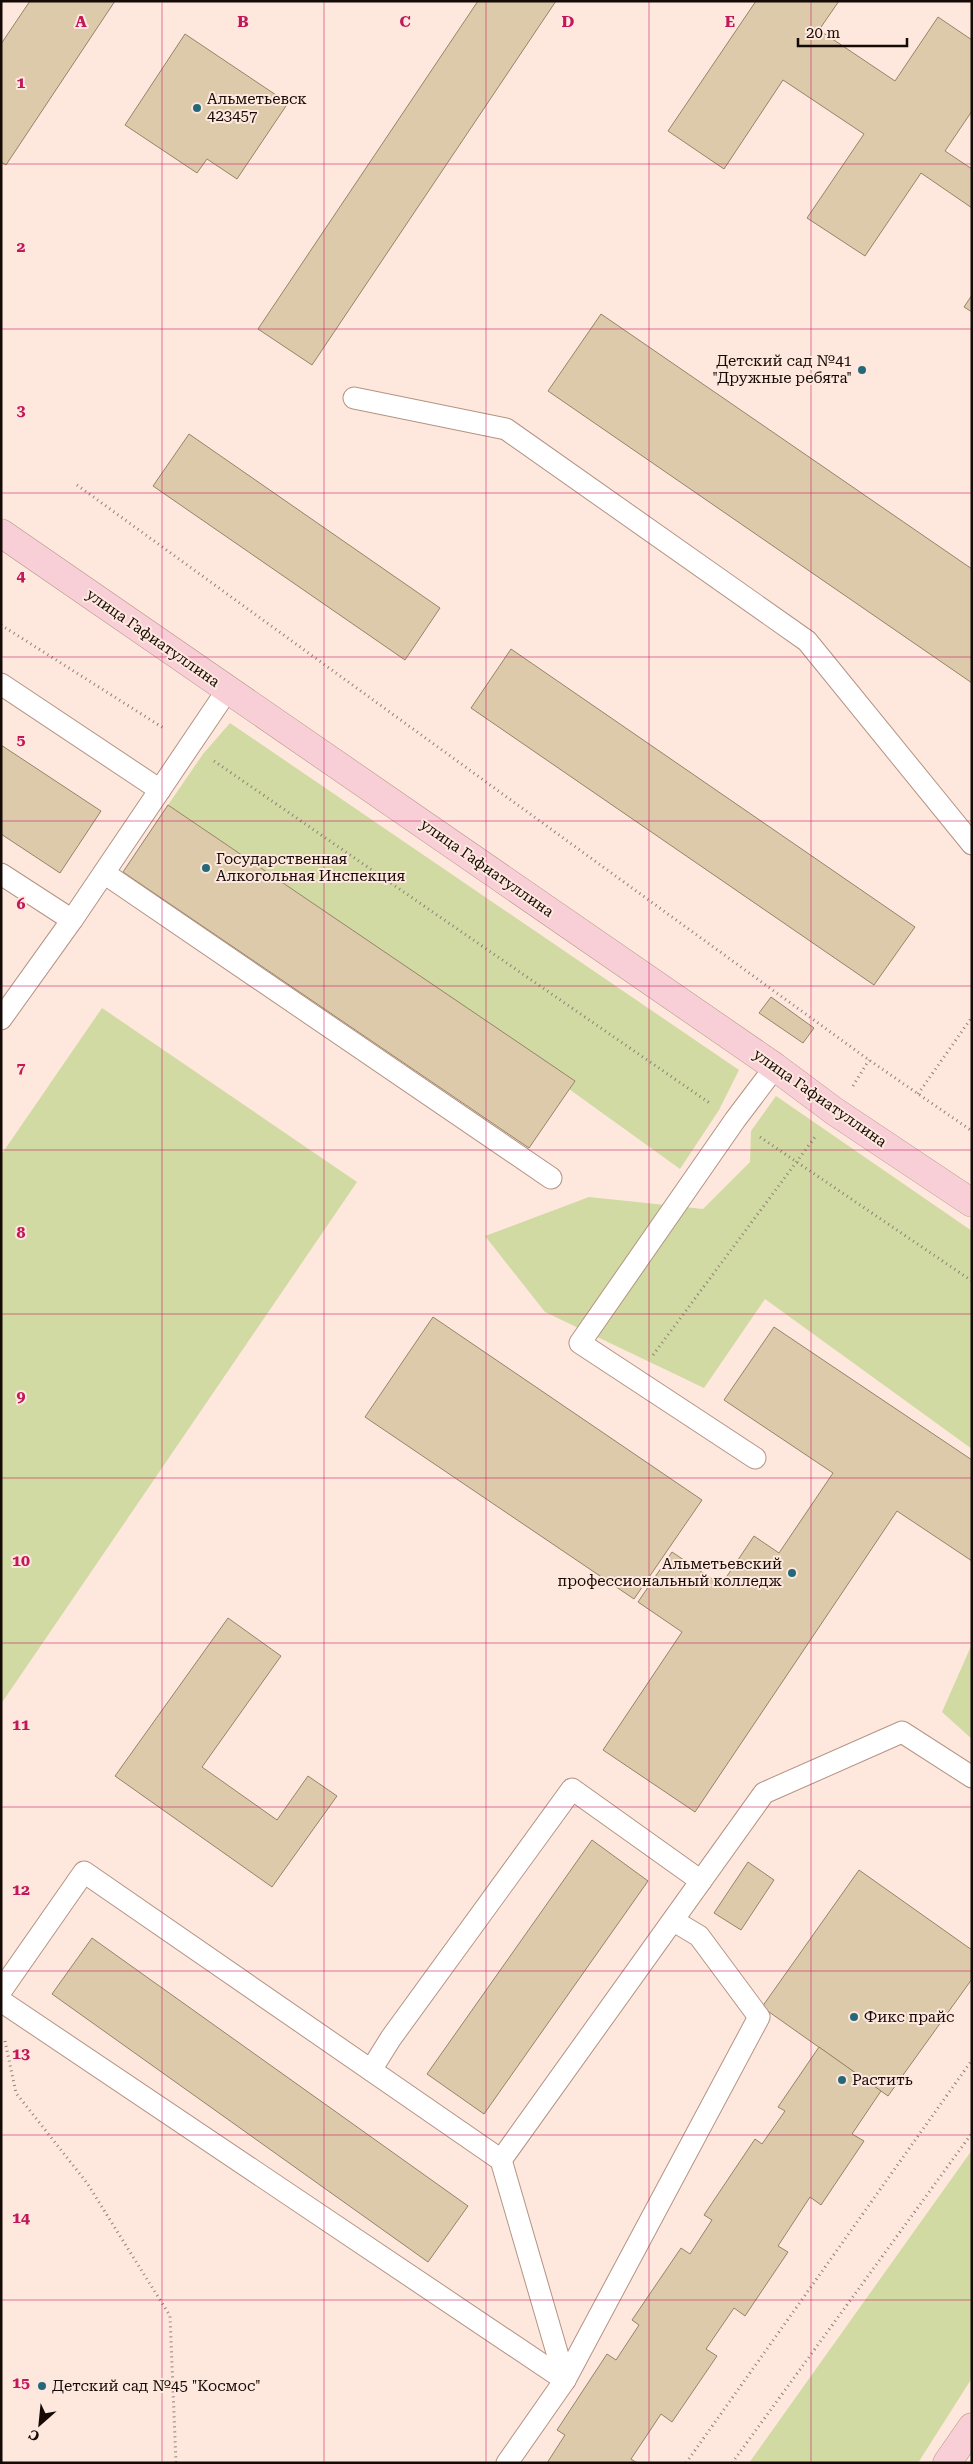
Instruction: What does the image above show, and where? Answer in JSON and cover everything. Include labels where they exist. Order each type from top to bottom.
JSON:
[{"type":"street","name":"улица Гафиатуллина","points":[[1,533],[775,1067],[834,1111],[972,1203]]},
{"type":"street","points":[[947,2463],[972,2427]]},
{"type":"lane","points":[[354,398],[506,429],[807,641],[972,844]]},
{"type":"lane","points":[[1,684],[160,790]]},
{"type":"lane","points":[[1,1019],[72,920],[228,689]]},
{"type":"lane","points":[[104,873],[551,1178]]},
{"type":"lane","points":[[1,874],[72,920]]},
{"type":"lane","points":[[755,1458],[580,1343],[735,1120],[775,1067]]},
{"type":"lane","points":[[501,2160],[764,1793],[902,1732],[972,1777]]},
{"type":"lane","points":[[371,2070],[390,2038],[572,1789],[701,1881]]},
{"type":"lane","points":[[1,1991],[84,1872],[501,2160],[565,2380]]},
{"type":"lane","points":[[507,2463],[565,2380],[759,2017],[699,1936],[674,1921]]},
{"type":"lane","points":[[1,2001],[565,2380]]},
{"type":"path","points":[[77,485],[869,1060],[972,1131]]},
{"type":"path","points":[[1,625],[190,744],[972,1281]]},
{"type":"path","points":[[918,1094],[972,1017]]},
{"type":"path","points":[[853,1086],[869,1060]]},
{"type":"path","points":[[635,1379],[817,1134]]},
{"type":"path","points":[[5,2039],[16,2093],[87,2184],[170,2316],[176,2463]]},
{"type":"path","points":[[686,2463],[972,2060]]},
{"type":"path","points":[[732,2463],[972,2133]]},
{"type":"green space","points":[[230,723],[739,1070],[719,1110],[680,1169],[569,1089],[574,1081],[168,805],[203,754]]},
{"type":"green space","points":[[102,1008],[357,1182],[1,1704],[1,1155]]},
{"type":"green space","points":[[776,1096],[972,1231],[972,1449],[765,1299],[704,1388],[545,1312],[485,1236],[589,1197],[703,1209],[750,1162],[751,1131]]},
{"type":"green space","points":[[972,1644],[972,1739],[942,1712]]},
{"type":"green space","points":[[972,2150],[972,2378],[918,2463],[749,2463]]},
{"type":"building","points":[[30,1],[115,1],[6,165],[1,162],[1,44]]},
{"type":"building","points":[[478,1],[556,1],[312,365],[258,329]]},
{"type":"building","points":[[756,1],[839,1],[819,30],[895,81],[938,17],[972,40],[972,111],[945,151],[972,169],[972,208],[921,173],[865,256],[807,218],[864,134],[783,80],[724,169],[668,131]]},
{"type":"building","points":[[185,34],[288,103],[237,179],[207,159],[197,173],[125,125]]},
{"type":"building","points":[[972,295],[972,312],[964,307]]},
{"type":"building","points":[[601,314],[972,569],[972,683],[548,391]]},
{"type":"building","points":[[189,434],[440,608],[405,660],[153,486]]},
{"type":"building","points":[[511,649],[915,927],[874,985],[471,708]]},
{"type":"building","points":[[1,745],[101,811],[60,873],[1,834]]},
{"type":"building","points":[[168,805],[575,1081],[529,1148],[123,872]]},
{"type":"building","points":[[771,997],[814,1028],[803,1043],[759,1013]]},
{"type":"building","points":[[433,1317],[702,1500],[634,1599],[365,1417]]},
{"type":"building","name":"Альметьевский профессиональный колледж","points":[[774,1327],[972,1460],[972,1561],[897,1511],[695,1812],[603,1750],[682,1632],[638,1602],[672,1552],[721,1585],[754,1536],[779,1553],[833,1473],[724,1400]]},
{"type":"building","points":[[228,1618],[281,1656],[202,1767],[277,1820],[308,1776],[337,1796],[272,1887],[115,1776]]},
{"type":"building","points":[[592,1840],[648,1881],[484,2114],[427,2074]]},
{"type":"building","points":[[748,1862],[774,1880],[741,1930],[714,1913]]},
{"type":"building","points":[[859,1870],[972,1950],[972,1979],[888,2096],[762,2007]]},
{"type":"building","points":[[92,1938],[468,2206],[428,2262],[52,1994]]},
{"type":"building","points":[[819,2047],[881,2091],[852,2134],[864,2141],[821,2205],[810,2197],[778,2246],[788,2252],[745,2316],[734,2308],[706,2349],[717,2356],[672,2422],[661,2414],[631,2459],[637,2463],[547,2463],[565,2435],[557,2430],[607,2354],[616,2360],[639,2325],[632,2320],[681,2248],[690,2254],[712,2220],[704,2215],[755,2139],[762,2144],[785,2111],[778,2107]]},
{"type":"place","name":"Альметьевск 423457","points":[[197,108]]},
{"type":"place","name":"Детский сад №41 \"Дружные ребята\"","points":[[862,370]]},
{"type":"place","name":"Государственная Алкогольная Инспекция","points":[[206,868]]},
{"type":"place","name":"Альметьевский профессиональный колледж","points":[[792,1573]]},
{"type":"place","name":"Фикс прайс","points":[[854,2017]]},
{"type":"place","name":"Растить","points":[[842,2080]]},
{"type":"place","name":"Детский сад №45 \"Космос\"","points":[[42,2386]]}]
